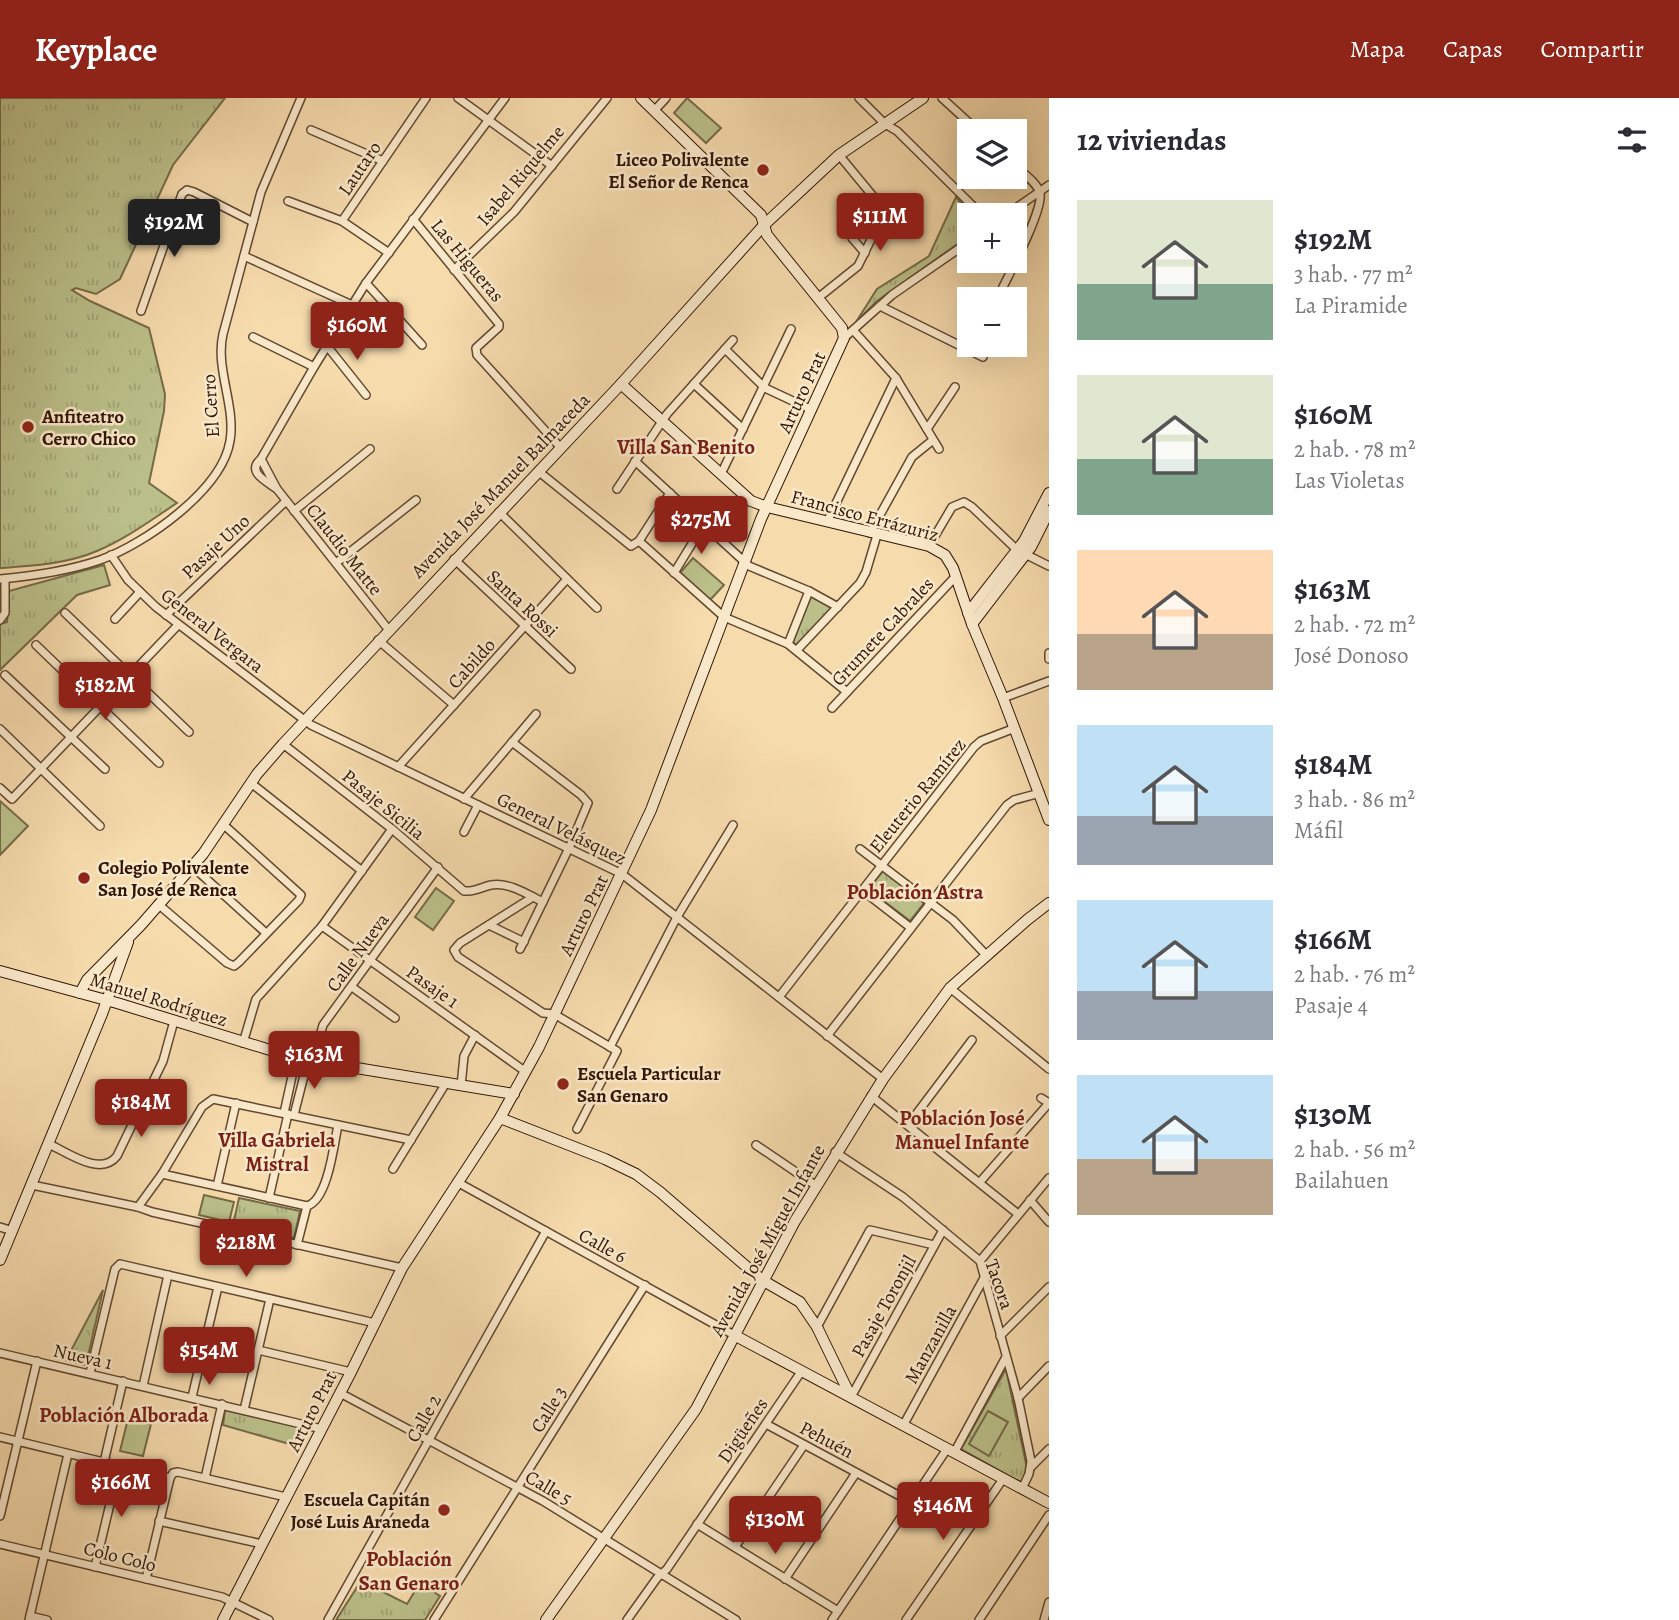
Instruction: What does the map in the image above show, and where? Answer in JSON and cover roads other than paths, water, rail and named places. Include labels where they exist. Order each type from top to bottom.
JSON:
[{"type":"street","name":"El Cerro","points":[[2,579],[50,573],[111,555],[150,533],[190,503],[211,482],[225,460],[231,439],[231,425],[222,341],[261,192],[301,98]]},
{"type":"street","name":"Lautaro","points":[[342,221],[425,98]]},
{"type":"street","points":[[458,98],[552,166]]},
{"type":"street","points":[[253,337],[314,367],[366,283],[505,98]]},
{"type":"street","name":"Isabel Riquelme","points":[[454,270],[514,212],[607,98]]},
{"type":"street","points":[[641,98],[761,215],[767,235],[842,328],[844,338]]},
{"type":"street","points":[[654,111],[666,98]]},
{"type":"street","points":[[859,98],[885,124],[897,131],[970,203]]},
{"type":"street","name":"Avenida José Manuel Balmaceda","points":[[80,993],[87,980],[192,866],[224,825],[251,783],[304,720],[621,384],[764,225],[839,155],[923,98]]},
{"type":"street","points":[[942,98],[965,119]]},
{"type":"street","points":[[312,130],[383,161]]},
{"type":"street","points":[[818,298],[854,270],[883,216],[881,206],[839,155]]},
{"type":"street","points":[[1027,178],[1040,191]]},
{"type":"street","points":[[1023,203],[1049,185]]},
{"type":"street","points":[[141,311],[182,194],[187,190],[253,222]]},
{"type":"street","points":[[1027,231],[1038,210],[1040,191]]},
{"type":"street","points":[[288,201],[342,221],[389,253]]},
{"type":"street","points":[[864,253],[852,238],[851,231],[881,206]]},
{"type":"street","name":"Las Higueras","points":[[414,219],[499,324],[477,348],[476,353],[560,447]]},
{"type":"street","name":"Arturo Prat","points":[[223,1620],[402,1268],[500,1118],[526,1072],[622,874],[655,801],[766,507],[844,338],[880,306],[957,250]]},
{"type":"street","points":[[244,256],[352,305]]},
{"type":"street","points":[[366,283],[422,345]]},
{"type":"street","points":[[880,306],[957,340]]},
{"type":"street","points":[[721,474],[791,329]]},
{"type":"street","points":[[853,330],[896,378],[939,449]]},
{"type":"street","points":[[617,489],[662,421],[733,340]]},
{"type":"street","points":[[327,346],[366,395]]},
{"type":"street","points":[[725,349],[764,386],[812,410]]},
{"type":"street","name":"Claudio Matte","points":[[314,367],[255,465],[256,472],[277,489],[388,629]]},
{"type":"street","points":[[827,522],[896,378]]},
{"type":"street","name":"Francisco Errázuriz","points":[[621,384],[751,501],[766,507],[929,546],[948,559],[1044,797],[1049,820]]},
{"type":"street","points":[[694,384],[743,429]]},
{"type":"street","points":[[927,429],[955,387]]},
{"type":"street","points":[[797,650],[863,579],[874,534],[912,457],[933,440]]},
{"type":"street","points":[[294,511],[370,449]]},
{"type":"street","points":[[635,461],[745,562],[838,607]]},
{"type":"street","points":[[538,471],[631,547],[639,541],[670,493]]},
{"type":"street","points":[[968,613],[1022,553],[1049,494]]},
{"type":"street","name":"Pasaje Uno","points":[[166,615],[286,500]]},
{"type":"street","points":[[335,563],[416,500]]},
{"type":"street","points":[[929,546],[952,507],[964,502],[1022,553],[1049,566]]},
{"type":"street","points":[[972,624],[1049,511]]},
{"type":"street","points":[[499,512],[597,608]]},
{"type":"street","points":[[674,573],[704,524]]},
{"type":"street","points":[[639,541],[724,617],[788,644],[846,692]]},
{"type":"street","name":"General Vergara","points":[[111,555],[124,575],[166,615],[304,720]]},
{"type":"street","name":"Santa Rossi","points":[[454,559],[571,669]]},
{"type":"street","name":"Grumete Cabrales","points":[[832,708],[956,576]]},
{"type":"street","points":[[0,620],[5,613],[2,579]]},
{"type":"street","name":"Cabildo","points":[[398,767],[568,579]]},
{"type":"street","points":[[788,644],[809,591]]},
{"type":"street","points":[[115,619],[140,592]]},
{"type":"street","points":[[65,613],[189,732]]},
{"type":"street","points":[[0,788],[12,799],[178,625]]},
{"type":"street","points":[[378,640],[454,705]]},
{"type":"street","points":[[36,645],[159,763]]},
{"type":"street","points":[[1049,653],[1049,659]]},
{"type":"street","points":[[5,676],[104,769]]},
{"type":"street","points":[[1003,698],[1049,681]]},
{"type":"street","points":[[464,799],[536,714]]},
{"type":"street","name":"General Velásquez","points":[[304,720],[317,729],[622,874],[883,1079]]},
{"type":"street","name":"Eleuterio Ramírez","points":[[779,997],[974,747],[981,741],[1015,728]]},
{"type":"street","points":[[0,729],[100,826]]},
{"type":"street","points":[[489,925],[522,945],[588,803],[512,742]]},
{"type":"street","name":"Pasaje Sicilia","points":[[283,744],[392,829],[464,891],[472,892],[493,885],[511,886],[533,897]]},
{"type":"street","points":[[251,783],[362,871]]},
{"type":"street","points":[[827,1035],[1007,805],[1014,800],[1044,797]]},
{"type":"street","points":[[464,832],[478,805]]},
{"type":"street","points":[[158,904],[227,963],[234,966],[299,900],[301,895],[224,825]]},
{"type":"street","points":[[610,1047],[677,917],[733,825]]},
{"type":"street","points":[[243,1043],[256,999],[322,926],[392,829]]},
{"type":"street","points":[[860,849],[962,928],[987,956]]},
{"type":"street","points":[[192,866],[266,933]]},
{"type":"street","name":"Calle Nueva","points":[[289,1114],[323,1025],[438,867]]},
{"type":"street","points":[[862,891],[911,928]]},
{"type":"street","points":[[543,902],[533,897],[460,943],[454,950],[458,957],[543,1013],[554,1014],[617,1051],[577,1129]]},
{"type":"street","name":"Avenida José Miguel Infante","points":[[546,1620],[696,1409],[762,1280],[871,1096],[950,988],[1049,903]]},
{"type":"street","name":"Pasaje 1","points":[[322,926],[526,1072]]},
{"type":"street","name":"Avenida José Manuel Balmaceda","points":[[0,1260],[107,1001],[125,949],[136,929]]},
{"type":"street","name":"Manuel Rodríguez","points":[[0,971],[296,1058],[514,1094]]},
{"type":"street","points":[[352,987],[395,1018]]},
{"type":"street","points":[[950,988],[1049,1069]]},
{"type":"street","points":[[49,1144],[94,1164],[102,1166],[112,1163],[163,1061],[174,1021]]},
{"type":"street","points":[[461,1086],[464,1056],[475,1035]]},
{"type":"street","points":[[908,1125],[972,1041]]},
{"type":"street","points":[[269,1198],[289,1114],[296,1058]]},
{"type":"street","points":[[393,1169],[446,1083]]},
{"type":"street","points":[[871,1096],[1018,1214]]},
{"type":"street","points":[[980,1182],[1048,1103],[1041,1098]]},
{"type":"street","points":[[138,1207],[162,1174],[202,1107],[210,1100],[236,1103],[411,1140]]},
{"type":"street","points":[[217,1186],[236,1103]]},
{"type":"street","points":[[500,1118],[605,1158],[636,1174],[762,1280],[800,1302],[817,1327],[851,1397]]},
{"type":"street","points":[[162,1174],[307,1206],[313,1204],[325,1184],[338,1125]]},
{"type":"street","points":[[756,1145],[816,1185]]},
{"type":"street","name":"Tacora","points":[[835,1153],[897,1192],[980,1261],[1018,1398],[1030,1468]]},
{"type":"street","points":[[980,1261],[1049,1178]]},
{"type":"street","name":"Calle 6","points":[[457,1182],[734,1335]]},
{"type":"street","points":[[32,1185],[402,1268]]},
{"type":"street","points":[[1030,1200],[1049,1222]]},
{"type":"street","points":[[297,1245],[307,1206]]},
{"type":"street","points":[[0,1227],[13,1231]]},
{"type":"street","points":[[817,1327],[870,1230],[934,1245]]},
{"type":"street","name":"Pasaje Toronjil","points":[[851,1397],[943,1230]]},
{"type":"street","name":"Calle 2","points":[[328,1620],[546,1231]]},
{"type":"street","points":[[90,1373],[118,1265],[374,1323]]},
{"type":"street","points":[[143,1385],[168,1275]]},
{"type":"street","name":"Manzanilla","points":[[904,1424],[984,1278]]},
{"type":"street","name":"Calle 3","points":[[434,1620],[645,1285]]},
{"type":"street","points":[[192,1397],[218,1287]]},
{"type":"street","points":[[1000,1336],[1049,1287]]},
{"type":"street","points":[[244,1410],[270,1299]]},
{"type":"street","points":[[734,1335],[1049,1503]]},
{"type":"street","points":[[258,1350],[351,1372]]},
{"type":"street","name":"Nueva 1","points":[[0,1353],[322,1429]]},
{"type":"street","points":[[832,1620],[911,1502],[951,1451],[1006,1356]]},
{"type":"street","points":[[0,1516],[37,1361]]},
{"type":"street","points":[[1018,1398],[1049,1366]]},
{"type":"street","name":"Digüeñes","points":[[627,1620],[662,1574],[801,1372]]},
{"type":"street","points":[[104,1462],[123,1381]]},
{"type":"street","name":"Calle 5","points":[[340,1394],[518,1487],[736,1620]]},
{"type":"street","points":[[205,1478],[222,1404]]},
{"type":"street","name":"Pehuén","points":[[766,1424],[911,1502]]},
{"type":"street","points":[[0,1437],[170,1478]]},
{"type":"street","points":[[735,1547],[804,1445]]},
{"type":"street","points":[[1022,1489],[1030,1468],[1049,1449]]},
{"type":"street","points":[[47,1620],[30,1618],[68,1454]]},
{"type":"street","points":[[95,1567],[119,1466]]},
{"type":"street","points":[[146,1579],[173,1473],[286,1497]]},
{"type":"street","points":[[785,1578],[856,1473]]},
{"type":"street","points":[[906,1620],[1003,1479]]},
{"type":"street","points":[[979,1620],[1049,1515]]},
{"type":"street","points":[[159,1521],[262,1544]]},
{"type":"street","points":[[697,1524],[838,1611]]},
{"type":"street","name":"Colo Colo","points":[[0,1544],[232,1602],[268,1620]]},
{"type":"street","points":[[1044,1620],[1049,1602]]},
{"type":"place","name":"Liceo Polivalente El Señor de Renca","points":[[763,170]]},
{"type":"place","name":"Anfiteatro Cerro Chico","points":[[28,427]]},
{"type":"place","name":"Colegio Polivalente San José de Renca","points":[[84,878]]},
{"type":"place","name":"Escuela Particular San Genaro","points":[[563,1084]]},
{"type":"place","name":"Escuela Capitán José Luis Araneda","points":[[444,1510]]},
{"type":"district","name":"Villa San Benito","points":[[686,447]]},
{"type":"district","name":"Población Astra","points":[[915,892]]},
{"type":"district","name":"Población José Manuel Infante","points":[[962,1130]]},
{"type":"district","name":"Villa Gabriela Mistral","points":[[277,1152]]},
{"type":"district","name":"Población Alborada","points":[[124,1415]]},
{"type":"district","name":"Población San Genaro","points":[[409,1571]]}]
